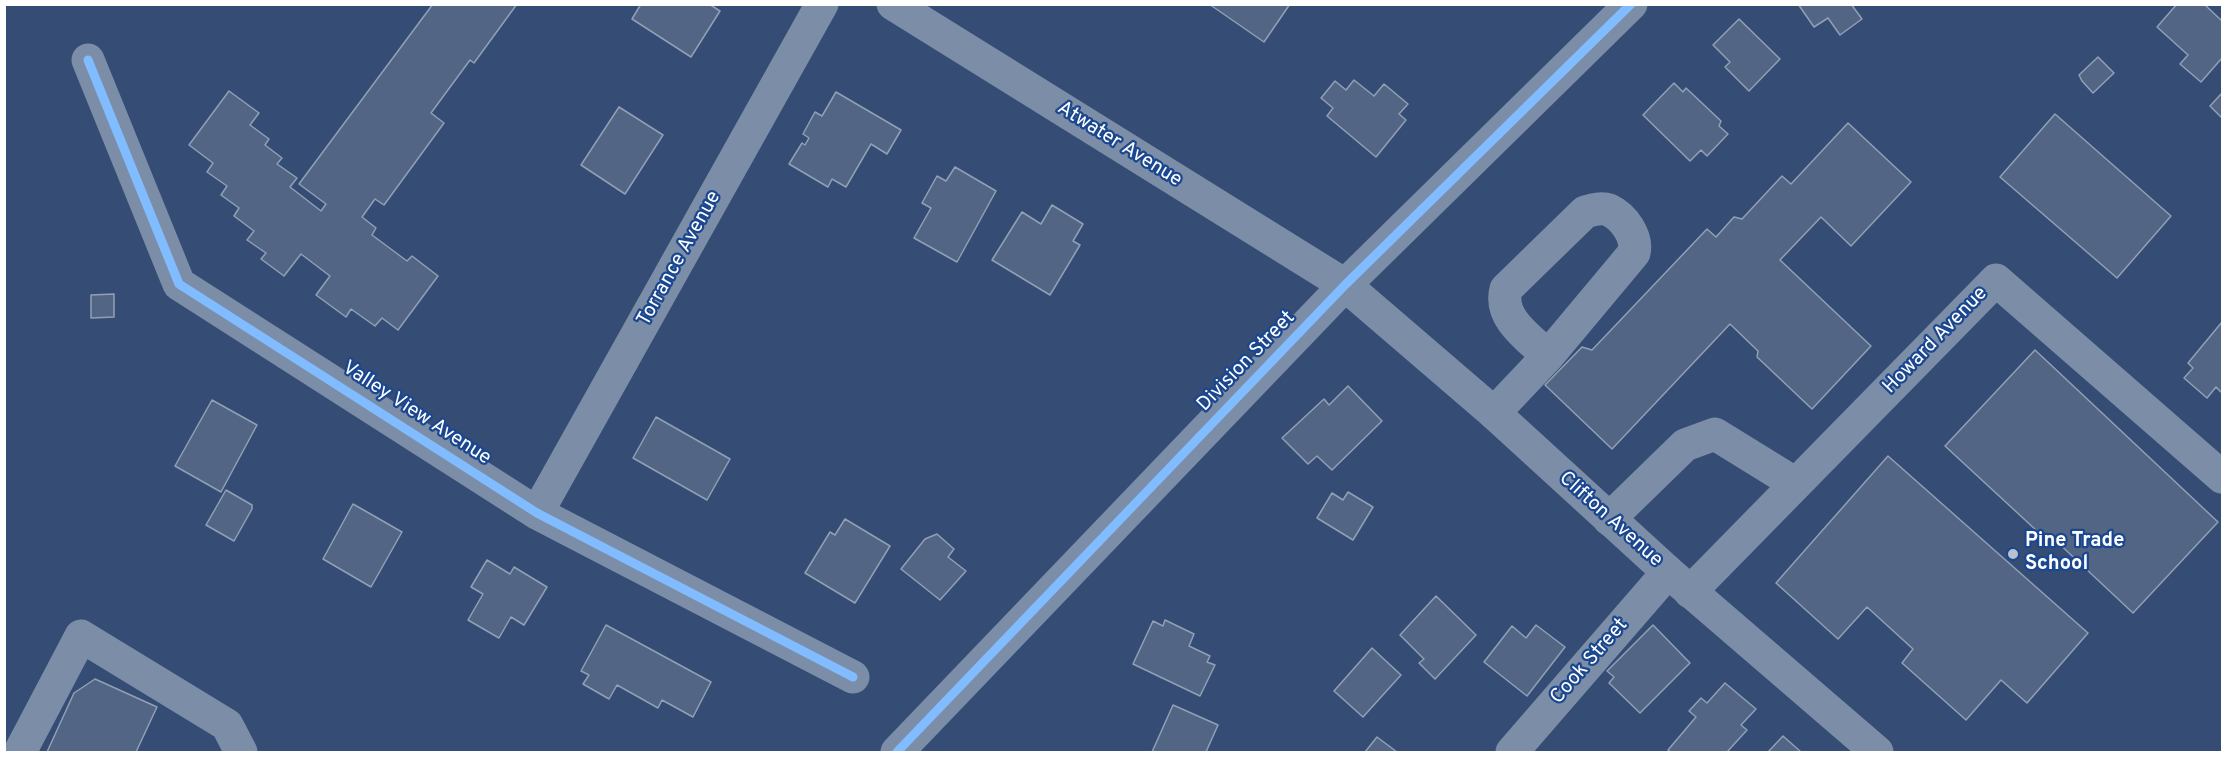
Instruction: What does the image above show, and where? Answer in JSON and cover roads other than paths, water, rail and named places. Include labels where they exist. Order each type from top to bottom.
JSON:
[{"type":"main road","name":"Atwater Avenue","points":[[893,4],[1346,285]]},
{"type":"main road","name":"Clifton Avenue","points":[[1346,285],[1494,413],[1679,582],[1877,753]]},
{"type":"street","name":"Torrance Avenue","points":[[537,513],[822,4]]},
{"type":"street","name":"Division Street","points":[[897,753],[1346,285],[1631,4]]},
{"type":"street","name":"Valley View Avenue","points":[[88,60],[179,284],[537,513],[853,677]]},
{"type":"street","name":"Howard Avenue","points":[[1679,582],[1796,484],[1996,280],[2223,477]]},
{"type":"street","points":[[1494,413],[1548,356]]},
{"type":"street","points":[[1609,519],[1685,445],[1715,434],[1796,484]]},
{"type":"street","name":"Cook Street","points":[[1512,753],[1679,582]]},
{"type":"street","points":[[20,753],[81,636],[227,725],[241,753]]},
{"type":"place","name":"Pine Trade School","points":[[2013,554]]}]
